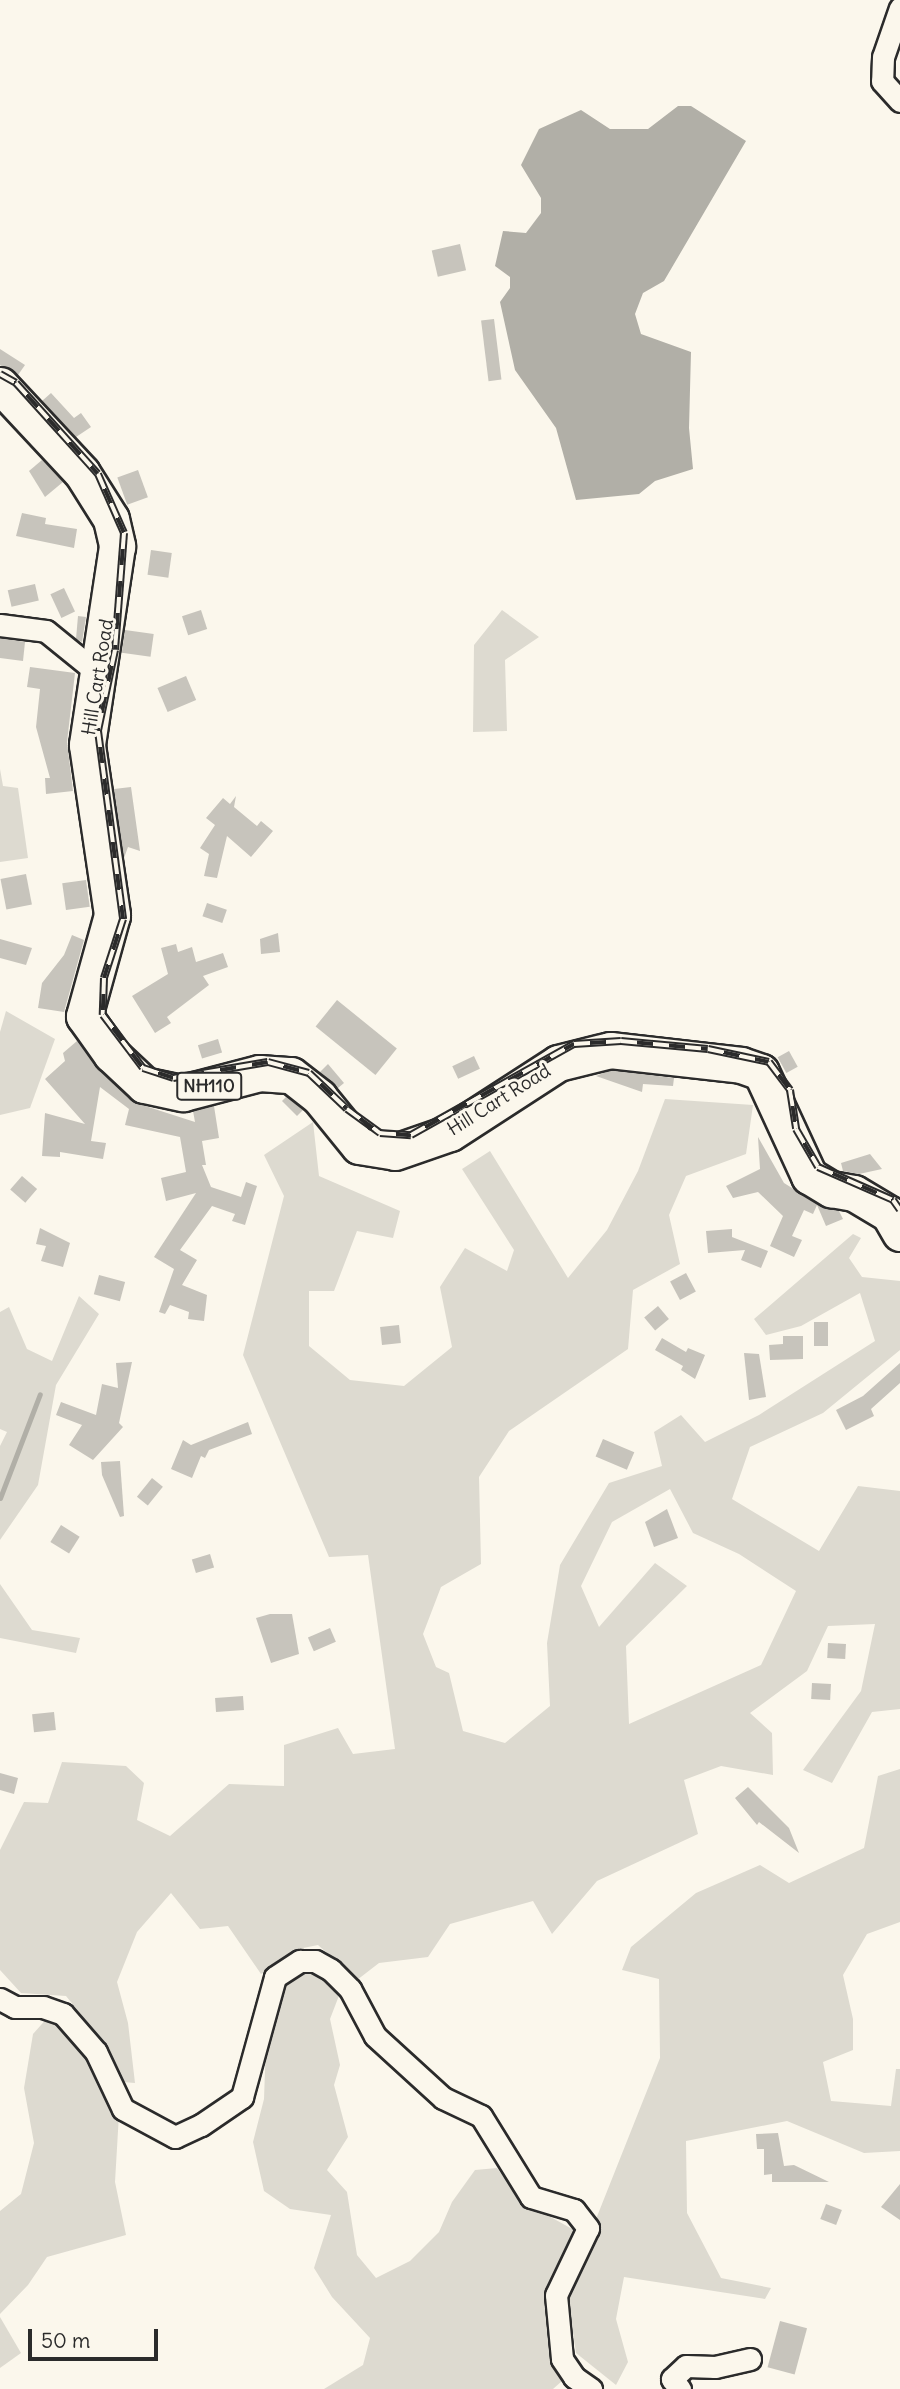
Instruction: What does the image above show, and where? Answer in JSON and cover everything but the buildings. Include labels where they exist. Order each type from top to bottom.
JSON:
[{"type":"highway","name":"Hill Cart Road","points":[[0,385],[82,473],[111,519],[117,546],[87,745],[112,915],[84,1016],[111,1054],[144,1085],[183,1093],[259,1073],[291,1075],[319,1097],[359,1146],[396,1152],[450,1133],[558,1063],[610,1050],[741,1065],[761,1072],[809,1176],[831,1189],[854,1193],[889,1214],[900,1233]]},
{"type":"street","points":[[900,8],[883,57],[881,81],[900,101]]},
{"type":"street","points":[[0,625],[46,631],[99,674]]},
{"type":"street","points":[[0,1999],[15,2007],[44,2007],[63,2014],[96,2052],[123,2109],[175,2137],[201,2125],[242,2096],[275,1976],[300,1961],[315,1961],[331,1970],[350,1990],[375,2036],[443,2098],[481,2116],[531,2197],[574,2210],[587,2228],[556,2295],[562,2359],[574,2376],[591,2389]]},
{"type":"street","points":[[680,2389],[672,2379],[686,2366],[715,2367],[750,2359]]},
{"type":"shaded area","points":[[678,106],[691,106],[746,141],[664,281],[643,293],[635,314],[641,334],[691,352],[689,428],[693,469],[655,481],[639,494],[576,500],[556,428],[515,370],[500,302],[510,288],[510,277],[495,266],[503,231],[526,233],[541,213],[541,198],[521,165],[539,129],[581,110],[610,129],[648,129]]},
{"type":"shaded area","points":[[502,610],[539,637],[505,660],[507,731],[473,732],[474,645]]},
{"type":"shaded area","points":[[0,769],[3,786],[18,788],[28,858],[0,862]]},
{"type":"shaded area","points":[[6,1011],[55,1039],[30,1108],[0,1115],[0,1032]]},
{"type":"shaded area","points":[[665,1099],[753,1105],[746,1154],[686,1176],[669,1215],[680,1264],[633,1290],[628,1349],[509,1431],[479,1477],[481,1564],[441,1587],[423,1634],[436,1667],[449,1673],[463,1731],[505,1743],[550,1706],[547,1643],[560,1565],[609,1483],[662,1466],[654,1432],[681,1415],[705,1442],[759,1415],[875,1341],[860,1293],[801,1326],[766,1335],[754,1319],[853,1234],[861,1238],[849,1258],[862,1277],[900,1281],[900,1350],[823,1413],[750,1447],[732,1499],[819,1551],[858,1486],[900,1491],[900,1709],[872,1712],[832,1783],[803,1770],[861,1691],[875,1624],[828,1626],[807,1671],[750,1713],[772,1733],[773,1775],[721,1766],[684,1780],[698,1834],[597,1881],[552,1934],[533,1901],[450,1924],[428,1957],[379,1963],[357,1980],[318,1945],[298,1949],[261,1974],[228,1926],[200,1929],[171,1893],[137,1932],[117,1982],[128,2023],[135,2083],[123,2082],[106,2045],[66,1996],[21,1993],[0,1970],[0,1850],[24,1802],[48,1803],[62,1762],[126,1766],[144,1783],[137,1820],[170,1836],[229,1784],[284,1786],[284,1745],[338,1728],[353,1754],[395,1749],[368,1555],[329,1557],[243,1355],[284,1196],[264,1155],[313,1122],[319,1176],[400,1211],[393,1238],[357,1231],[334,1291],[309,1291],[309,1346],[350,1380],[404,1386],[452,1347],[440,1287],[465,1248],[507,1271],[514,1250],[462,1169],[490,1151],[568,1278],[607,1230],[638,1171]],"holes":[[[670,1489],[693,1533],[739,1554],[796,1591],[761,1665],[629,1724],[626,1646],[687,1586],[655,1563],[599,1627],[581,1586],[612,1522]]]},
{"type":"shaded area","points":[[79,1296],[99,1314],[56,1385],[38,1485],[0,1540],[0,1446],[7,1432],[0,1429],[0,1312],[9,1307],[27,1349],[52,1361]]},
{"type":"shaded area","points":[[0,1584],[32,1630],[80,1638],[76,1653],[0,1638]]},
{"type":"shaded area","points":[[900,1769],[900,1922],[867,1934],[843,1975],[853,2019],[853,2050],[823,2062],[831,2101],[891,2106],[896,2069],[900,2069],[900,2151],[864,2153],[787,2121],[686,2141],[687,2213],[721,2278],[771,2288],[765,2299],[624,2277],[616,2319],[628,2362],[616,2385],[576,2353],[567,2292],[660,2058],[659,1979],[622,1970],[631,1947],[696,1893],[760,1865],[789,1883],[864,1848],[878,1776]]},
{"type":"shaded area","points":[[303,1968],[316,1971],[340,1993],[330,2019],[340,2065],[334,2085],[348,2137],[327,2170],[347,2192],[357,2255],[376,2278],[410,2261],[439,2232],[452,2202],[475,2170],[497,2168],[520,2200],[574,2230],[551,2285],[556,2360],[562,2381],[553,2389],[324,2389],[363,2365],[370,2338],[332,2297],[314,2268],[331,2215],[290,2209],[264,2191],[253,2142],[264,2099],[266,2042],[284,1983]]},
{"type":"shaded area","points":[[49,2016],[62,2021],[94,2056],[119,2114],[115,2182],[126,2235],[47,2257],[28,2285],[0,2314],[0,2211],[21,2194],[34,2143],[24,2088],[33,2034]]},
{"type":"shaded area","points":[[0,2317],[21,2353],[0,2368]]},
{"type":"waterway","points":[[0,1498],[40,1394]]},
{"type":"railway","points":[[0,374],[16,383],[98,474],[124,533],[115,650],[98,731],[123,919],[104,978],[103,1015],[143,1068],[173,1078],[268,1062],[309,1073],[347,1109],[380,1133],[411,1135],[574,1044],[621,1041],[708,1049],[769,1062],[790,1090],[796,1129],[818,1167],[893,1200],[900,1210]]}]
